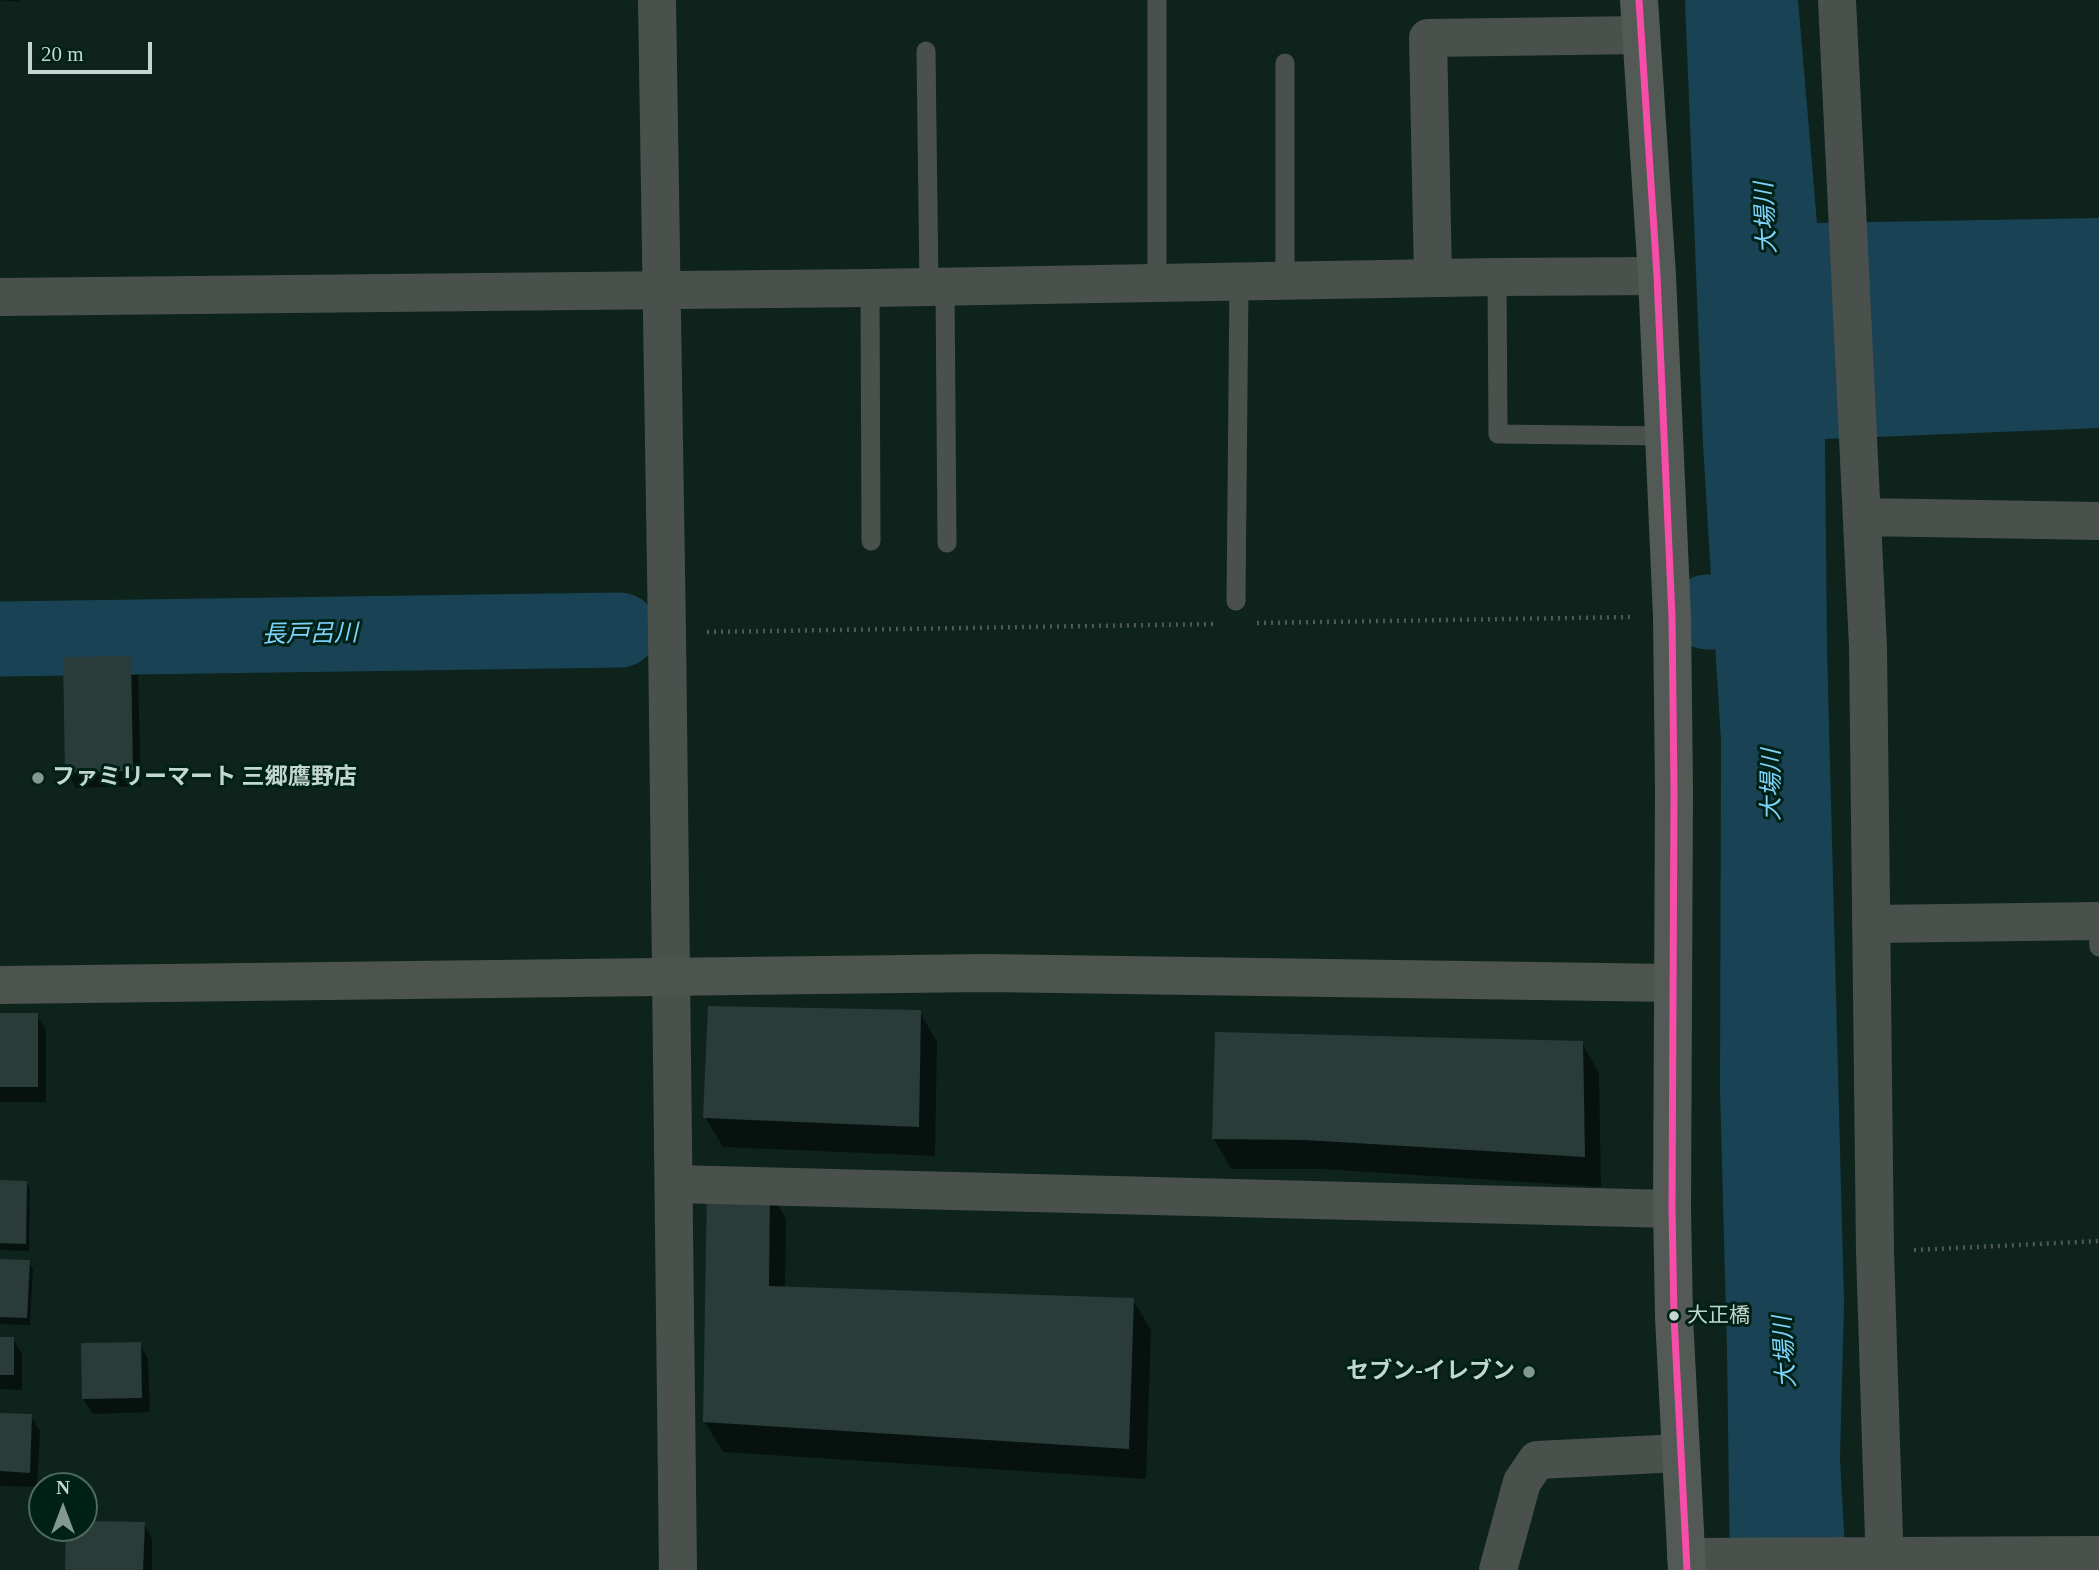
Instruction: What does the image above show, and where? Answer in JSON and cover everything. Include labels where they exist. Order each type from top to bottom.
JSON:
[{"type":"main road","points":[[1640,18],[1657,276],[1672,617],[1672,1209],[1674,1317],[1687,1563]]},
{"type":"street","points":[[657,0],[678,1570]]},
{"type":"street","points":[[1837,0],[1868,646],[1875,1252],[1875,1561]]},
{"type":"street","points":[[1433,278],[1428,38],[1640,18]]},
{"type":"street","points":[[0,297],[1657,276]]},
{"type":"street","points":[[1862,517],[2099,521]]},
{"type":"street","points":[[1871,924],[2098,930]]},
{"type":"street","points":[[0,985],[986,973],[1673,983]]},
{"type":"street","points":[[674,1184],[1672,1209]]},
{"type":"street","points":[[1498,1570],[1521,1482],[1537,1460],[1680,1453]]},
{"type":"street","points":[[1687,1563],[1724,1557],[2031,1563],[2099,1555]]},
{"type":"lane","points":[[1157,0],[1157,282]]},
{"type":"lane","points":[[926,51],[947,543]]},
{"type":"lane","points":[[1285,63],[1285,281]]},
{"type":"lane","points":[[1497,277],[1498,434],[1665,436]]},
{"type":"lane","points":[[1237,601],[1239,282]]},
{"type":"lane","points":[[870,288],[871,541]]},
{"type":"path","points":[[1255,623],[1633,617]]},
{"type":"path","points":[[667,632],[1227,624]]},
{"type":"path","points":[[1875,1252],[2099,1241]]},
{"type":"water","name":"大場川","points":[[1685,0],[1798,0],[1817,223],[2099,218],[2099,428],[1825,439],[1827,649],[1844,1303],[1840,1459],[1846,1570],[1730,1570],[1720,1089],[1721,741],[1703,445]]},
{"type":"building","points":[[131,656],[133,771],[65,773],[63,657]]},
{"type":"building","points":[[708,1006],[921,1010],[919,1127],[703,1118]]},
{"type":"building","points":[[0,1013],[38,1013],[38,1087],[0,1087]]},
{"type":"building","points":[[1215,1032],[1583,1041],[1585,1157],[1305,1140],[1212,1139]]},
{"type":"building","points":[[0,1180],[27,1181],[26,1244],[0,1243]]},
{"type":"building","points":[[707,1187],[770,1187],[769,1286],[1134,1298],[1129,1449],[703,1422]]},
{"type":"building","points":[[0,1259],[30,1260],[27,1318],[0,1317]]},
{"type":"building","points":[[0,1337],[14,1337],[14,1375],[0,1375]]},
{"type":"building","points":[[141,1342],[142,1398],[82,1399],[81,1343]]},
{"type":"building","points":[[0,1413],[32,1414],[30,1472],[0,1471]]},
{"type":"building","points":[[98,1521],[145,1522],[143,1570],[65,1570],[66,1542],[98,1542]]},
{"type":"waterway","name":"長戸呂川","points":[[1707,612],[1775,611]]},
{"type":"waterway","name":"長戸呂川","points":[[0,639],[620,630]]},
{"type":"transit line","points":[[1639,0],[1657,276],[1672,617],[1672,1209],[1674,1317],[1687,1570]]},
{"type":"place","name":"ファミリーマート 三郷鷹野店","points":[[38,778]]},
{"type":"place","name":"大正橋","points":[[1674,1316]]},
{"type":"place","name":"セブン-イレブン","points":[[1529,1372]]}]
